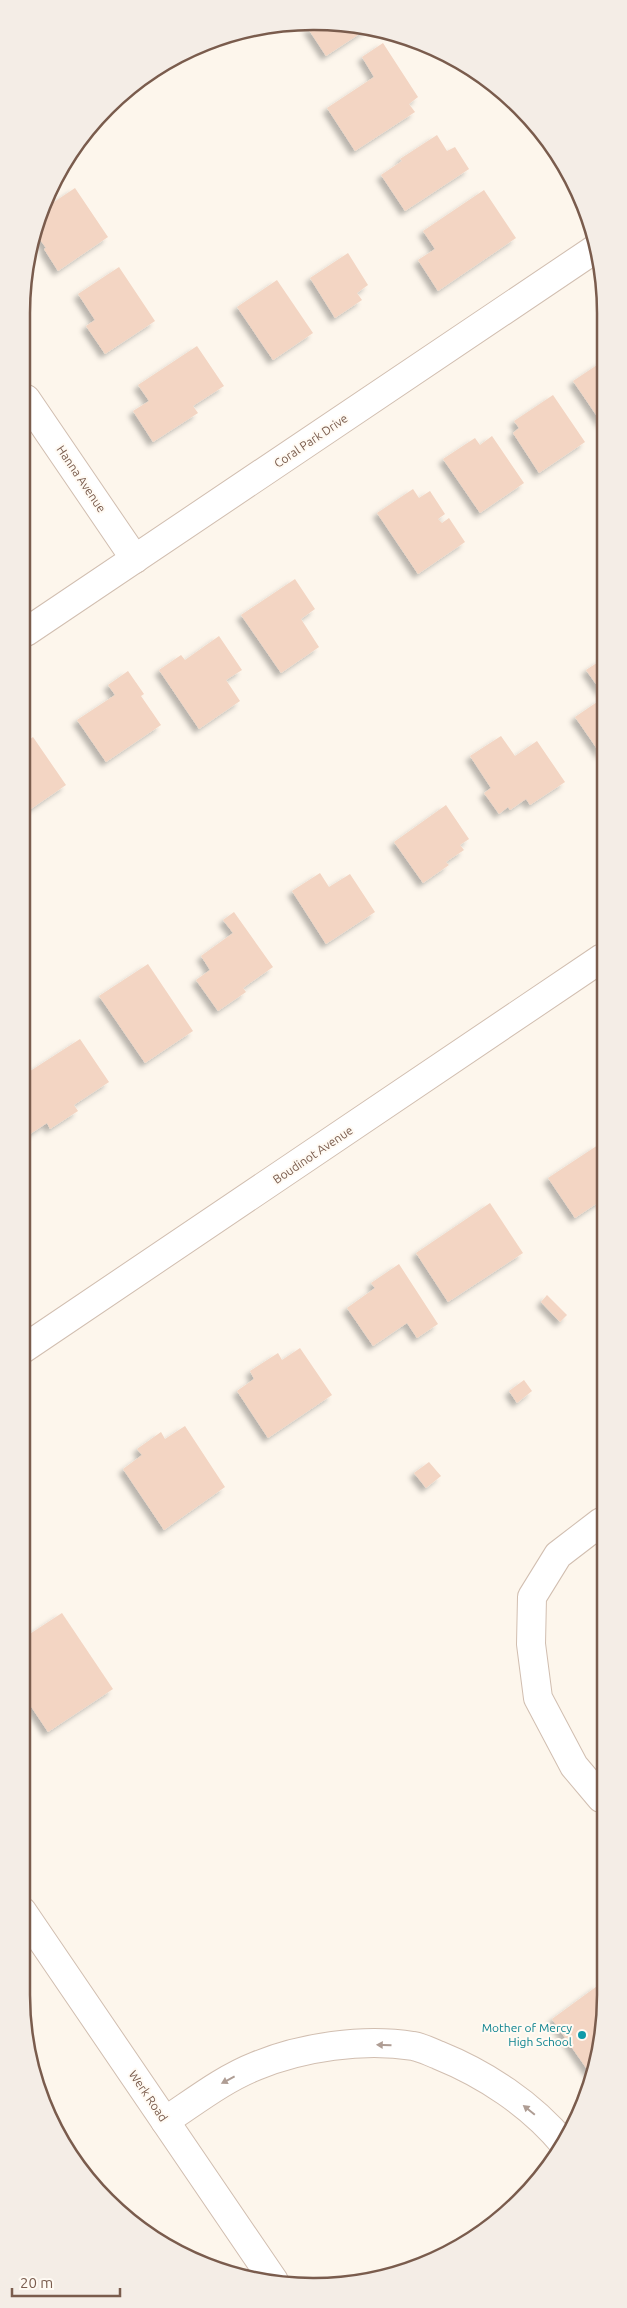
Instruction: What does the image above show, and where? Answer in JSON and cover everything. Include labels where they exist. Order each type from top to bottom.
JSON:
[{"type":"street","name":"Coral Park Drive","points":[[30,629],[591,253]]},
{"type":"street","name":"Hanna Avenue","points":[[30,406],[135,559]]},
{"type":"street","name":"Boudinot Avenue","points":[[30,1344],[597,961]]},
{"type":"street","points":[[597,1525],[558,1555],[532,1596],[531,1644],[538,1698],[574,1766],[597,1793]]},
{"type":"street","name":"Werk Road","points":[[30,1923],[270,2275]]},
{"type":"street","points":[[165,2121],[216,2087],[255,2066],[306,2050],[357,2043],[414,2046],[464,2065],[509,2094],[550,2127],[558,2137]]},
{"type":"building","points":[[309,30],[360,34],[326,56]]},
{"type":"building","points":[[383,43],[418,97],[409,104],[415,112],[355,151],[327,108],[374,77],[362,57]]},
{"type":"building","points":[[437,135],[447,151],[455,147],[469,169],[405,211],[381,175],[402,161],[400,159]]},
{"type":"building","points":[[75,188],[108,237],[58,271],[40,240],[53,203]]},
{"type":"building","points":[[484,190],[516,238],[438,291],[418,260],[435,249],[423,231]]},
{"type":"building","points":[[348,253],[368,285],[357,293],[362,300],[335,318],[310,278]]},
{"type":"building","points":[[119,267],[155,321],[105,354],[86,326],[95,320],[78,294]]},
{"type":"building","points":[[277,280],[313,333],[273,360],[237,307]]},
{"type":"building","points":[[197,346],[224,386],[193,406],[198,413],[153,442],[133,411],[149,401],[138,385]]},
{"type":"building","points":[[597,365],[597,416],[573,381]]},
{"type":"building","points":[[553,395],[585,442],[539,473],[513,433],[519,428],[514,421]]},
{"type":"building","points":[[492,436],[524,483],[480,513],[443,459],[475,438],[480,445]]},
{"type":"building","points":[[413,489],[419,498],[430,491],[445,514],[438,519],[442,523],[449,518],[465,542],[418,574],[377,513]]},
{"type":"building","points":[[295,579],[315,609],[301,619],[319,647],[281,673],[241,615]]},
{"type":"building","points":[[219,636],[242,670],[226,680],[240,701],[199,729],[159,670],[181,655],[185,660]]},
{"type":"building","points":[[597,663],[597,686],[586,670]]},
{"type":"building","points":[[128,671],[144,694],[141,696],[161,725],[106,762],[77,720],[115,695],[108,685]]},
{"type":"building","points":[[597,702],[597,749],[575,717]]},
{"type":"building","points":[[501,736],[515,756],[537,741],[565,782],[530,805],[526,799],[510,810],[508,807],[499,814],[484,793],[491,788],[470,756]]},
{"type":"building","points":[[33,737],[66,785],[30,810],[30,739]]},
{"type":"building","points":[[446,805],[469,839],[460,845],[464,850],[446,862],[449,865],[423,883],[394,842]]},
{"type":"building","points":[[320,873],[329,887],[350,874],[375,912],[326,944],[292,891]]},
{"type":"building","points":[[234,912],[273,967],[243,988],[246,992],[218,1011],[196,980],[210,970],[201,956],[233,933],[223,920]]},
{"type":"building","points":[[148,964],[193,1031],[145,1063],[99,996]]},
{"type":"building","points":[[80,1039],[109,1082],[74,1105],[78,1111],[50,1129],[47,1123],[30,1134],[30,1071]]},
{"type":"building","points":[[597,1146],[597,1203],[575,1218],[548,1178]]},
{"type":"building","points":[[490,1203],[523,1253],[448,1302],[416,1253]]},
{"type":"building","points":[[399,1264],[438,1324],[417,1338],[407,1323],[373,1346],[347,1308],[375,1288],[371,1283]]},
{"type":"building","points":[[547,1295],[567,1315],[560,1322],[541,1302]]},
{"type":"building","points":[[300,1348],[332,1395],[268,1438],[237,1391],[254,1379],[250,1371],[278,1353],[282,1360]]},
{"type":"building","points":[[524,1380],[532,1391],[517,1403],[509,1391]]},
{"type":"building","points":[[185,1426],[225,1487],[164,1530],[123,1469],[142,1455],[137,1449],[161,1432],[165,1439]]},
{"type":"building","points":[[429,1462],[441,1476],[426,1488],[414,1473]]},
{"type":"building","points":[[62,1613],[113,1689],[48,1732],[30,1705],[30,1634]]},
{"type":"building","name":"Mother of Mercy High School","points":[[597,1986],[595,2032],[587,2069],[552,2019]]},
{"type":"place","name":"Mother of Mercy High School","points":[[582,2035]]}]
